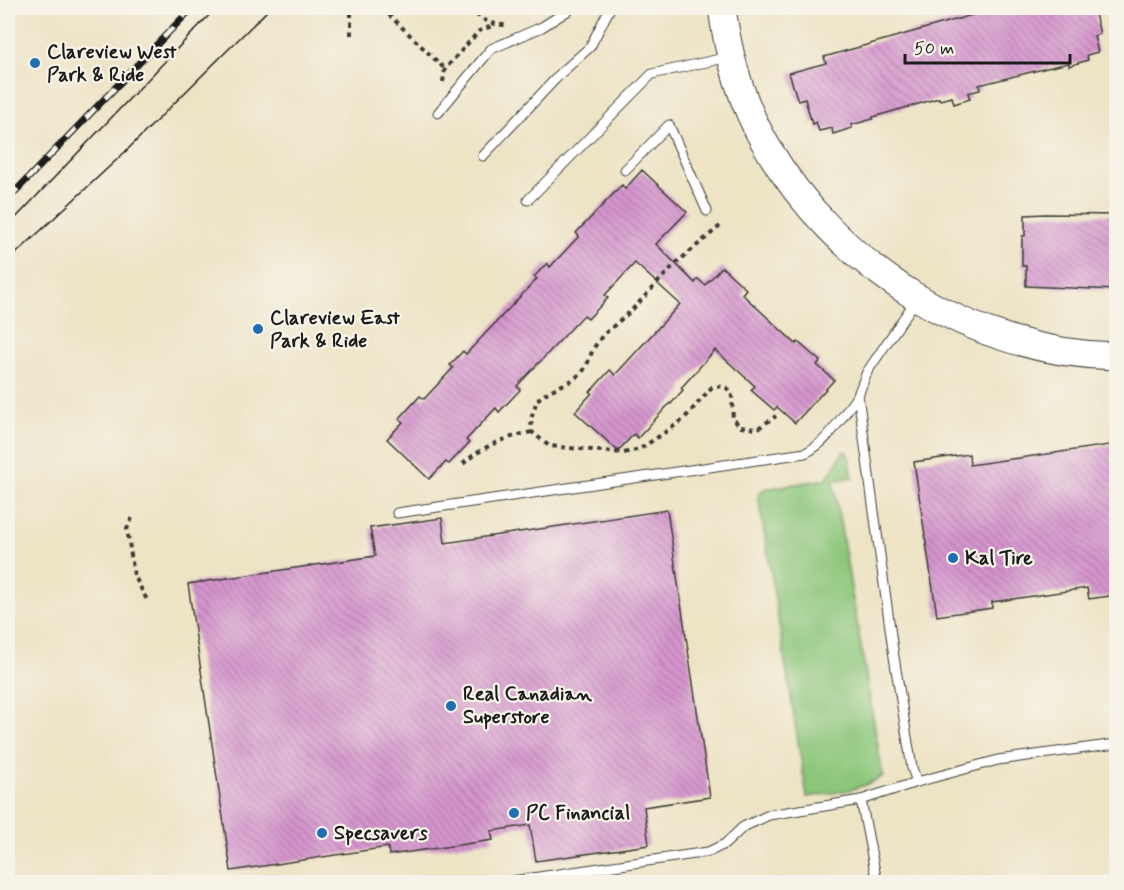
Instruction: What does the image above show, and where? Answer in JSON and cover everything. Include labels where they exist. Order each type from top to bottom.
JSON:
[{"type":"street","points":[[722,8],[724,30],[746,105],[765,145],[801,196],[852,252],[917,298],[960,320],[1008,339],[1069,352],[1116,356]]},
{"type":"lane","points":[[438,113],[491,49],[542,27],[572,8]]},
{"type":"lane","points":[[483,156],[561,73],[590,47],[610,8]]},
{"type":"lane","points":[[528,200],[652,74],[732,57]]},
{"type":"lane","points":[[626,170],[669,125],[707,211]]},
{"type":"lane","points":[[397,513],[805,453],[824,441],[858,395],[867,372],[917,298]]},
{"type":"lane","points":[[858,395],[894,657],[912,768],[917,782]]},
{"type":"lane","points":[[505,882],[708,852],[725,844],[743,827],[769,815],[861,800],[998,760],[1116,744]]},
{"type":"lane","points":[[861,800],[877,882]]},
{"type":"lane","points":[[337,882],[350,882]]},
{"type":"path","points":[[351,35],[351,10],[354,8]]},
{"type":"path","points":[[382,8],[445,69]]},
{"type":"path","points":[[469,8],[479,17],[495,25],[512,24]]},
{"type":"path","points":[[720,226],[675,264],[632,310],[602,336],[593,349],[582,374],[537,400],[531,419],[532,432],[549,446],[624,453],[640,449],[683,420],[712,387],[722,385],[734,398],[733,419],[741,427],[757,429],[776,416]]},
{"type":"path","points":[[463,464],[480,450],[496,442],[532,432]]},
{"type":"path","points":[[132,518],[127,529],[134,575],[147,600]]},
{"type":"green space","points":[[844,451],[848,454],[853,477],[833,481],[883,776],[856,788],[807,797],[758,494],[764,489],[826,479]]},
{"type":"building","points":[[997,8],[1086,8],[1088,12],[1094,10],[1100,34],[1094,36],[1098,52],[1087,55],[1088,60],[1069,66],[1069,63],[979,85],[980,90],[968,93],[970,99],[954,104],[952,97],[940,100],[939,98],[873,117],[873,119],[851,125],[852,128],[833,134],[832,128],[819,131],[816,122],[812,124],[805,99],[798,101],[789,73],[826,63],[824,57]]},
{"type":"building","points":[[642,170],[687,212],[656,244],[695,283],[698,279],[705,285],[722,267],[746,289],[742,294],[796,344],[798,342],[820,361],[817,365],[834,380],[795,423],[777,407],[774,410],[751,390],[755,386],[715,350],[681,388],[683,390],[671,404],[638,438],[634,434],[618,451],[575,412],[610,370],[615,375],[680,304],[635,263],[605,295],[608,298],[588,319],[584,315],[517,386],[520,390],[499,412],[496,408],[466,440],[469,443],[449,464],[446,462],[429,479],[387,439],[403,422],[399,419],[420,396],[424,399],[453,368],[450,365],[463,351],[466,354],[537,279],[534,277],[547,263],[550,267],[579,236],[576,233],[622,185],[625,189]]},
{"type":"building","points":[[1025,215],[1116,215],[1116,290],[1026,286],[1026,266],[1022,266]]},
{"type":"building","points":[[1116,444],[1116,595],[1089,599],[1087,588],[992,602],[992,608],[937,616],[914,462],[969,454],[970,465]]},
{"type":"building","name":"Real Canadian Superstore","points":[[667,510],[710,797],[644,807],[649,845],[536,861],[530,825],[491,831],[493,840],[389,855],[388,847],[231,871],[188,584],[375,556],[370,528],[442,518],[445,543]]},
{"type":"tram line","points":[[8,226],[216,8]]},
{"type":"tram line","points":[[8,261],[125,152],[270,8]]},
{"type":"railway","points":[[8,199],[192,8]]},
{"type":"place","name":"Clareview West Park & Ride","points":[[35,63]]},
{"type":"place","name":"Clareview East Park & Ride","points":[[258,329]]},
{"type":"place","name":"Kal Tire","points":[[953,558]]},
{"type":"place","name":"Real Canadian Superstore","points":[[451,706]]},
{"type":"place","name":"PC Financial","points":[[514,813]]},
{"type":"place","name":"Specsavers","points":[[322,833]]}]
